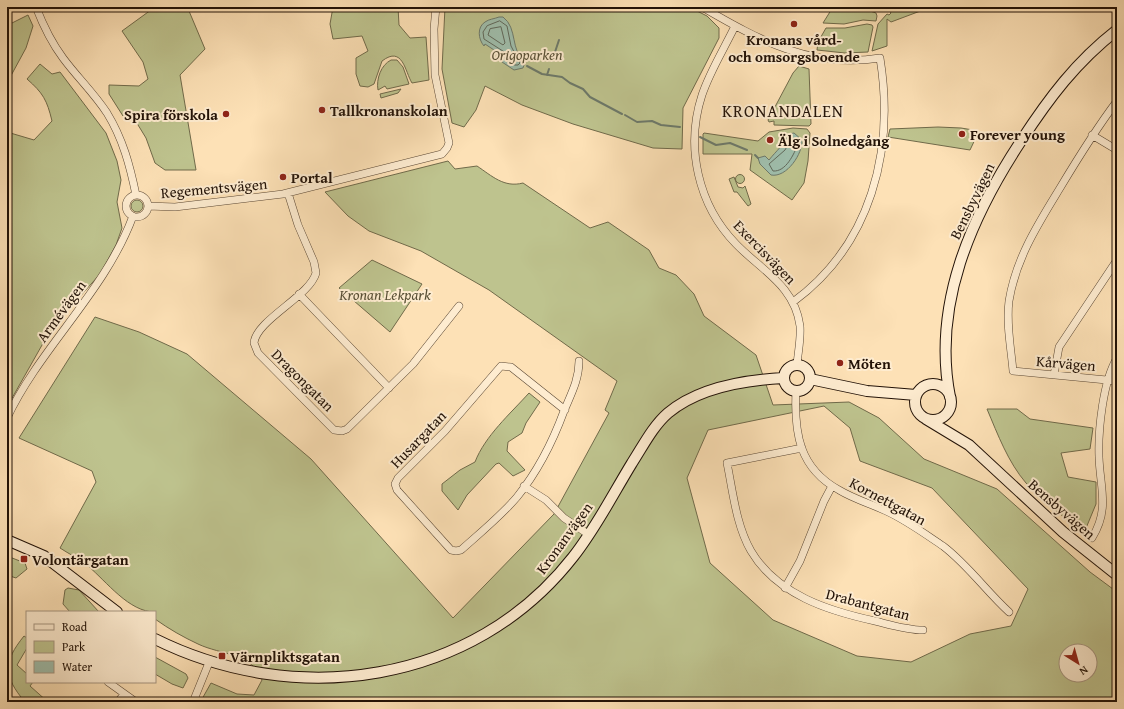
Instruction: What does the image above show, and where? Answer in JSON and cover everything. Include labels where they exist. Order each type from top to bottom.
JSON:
[{"type":"street","points":[[36,7],[45,29],[56,48],[91,91],[113,124],[127,156],[136,195]]},
{"type":"street","name":"Regementsvägen","points":[[148,206],[175,207],[288,193],[440,155],[445,152],[449,140],[435,75],[434,29],[436,7]]},
{"type":"street","points":[[702,7],[735,26],[798,54],[818,58],[850,61],[880,58],[884,88],[883,126],[879,160],[870,199],[860,225],[842,254],[815,285],[793,302]]},
{"type":"street","name":"Exercisvägen","points":[[735,26],[706,84],[700,103],[695,133],[698,174],[708,202],[723,228],[741,249],[780,282],[793,302],[800,325],[797,365]]},
{"type":"street","name":"Bensbyvägen","points":[[927,385],[940,375],[944,352],[947,314],[954,287],[969,235],[988,196],[1031,126],[1058,88],[1090,51],[1117,30]]},
{"type":"street","points":[[1117,101],[1092,135],[1117,150]]},
{"type":"street","name":"Kårvägen","points":[[1092,135],[1030,237],[1019,260],[1009,302],[1009,332],[1013,371],[1109,379],[1117,381]]},
{"type":"street","name":"Dragongatan","points":[[288,193],[298,224],[316,268],[314,280],[256,334],[254,343],[258,354],[334,430],[338,431],[347,429],[389,388],[413,364],[459,306]]},
{"type":"street","points":[[136,195],[145,199],[148,206],[146,213],[142,216],[133,216],[128,212],[126,205],[129,199],[136,195]]},
{"type":"street","name":"Armévägen","points":[[7,418],[26,384],[52,344],[109,266],[124,239],[133,216]]},
{"type":"street","points":[[1054,375],[1059,347],[1117,260]]},
{"type":"street","points":[[299,294],[389,388]]},
{"type":"street","name":"Bensbyvägen","points":[[944,352],[950,397]]},
{"type":"street","points":[[1092,538],[1103,508],[1104,492],[1099,459],[1099,436],[1109,379],[1117,358]]},
{"type":"street","name":"Husargatan","points":[[565,410],[510,367],[501,366],[445,431],[398,478],[395,484],[396,490],[451,550],[461,550],[517,497],[550,446],[565,410],[579,374],[579,361]]},
{"type":"street","points":[[797,365],[803,366],[808,370],[810,379],[806,387],[796,391],[788,388],[783,378],[787,369],[797,365]]},
{"type":"street","name":"Kronanvägen","points":[[156,640],[208,666],[264,680],[306,685],[369,681],[417,669],[446,658],[473,644],[508,622],[554,580],[588,534],[645,442],[667,414],[686,400],[707,392],[758,380],[783,378]]},
{"type":"street","points":[[810,379],[867,391],[916,395]]},
{"type":"street","points":[[927,385],[940,386],[948,391],[950,397],[949,410],[944,417],[938,420],[926,419],[917,410],[915,404],[916,395],[927,385]]},
{"type":"street","name":"Kornettgatan","points":[[796,391],[796,425],[802,448],[813,468],[832,486],[892,514],[942,546],[963,563],[989,594],[1009,612]]},
{"type":"street","name":"Bensbyvägen","points":[[949,410],[948,419],[951,427],[971,447],[1063,532],[1117,575]]},
{"type":"street","name":"Bensbyvägen","points":[[926,419],[955,435],[971,447]]},
{"type":"street","name":"Drabantgatan","points":[[802,448],[727,463],[745,540],[763,568],[785,588],[838,612],[907,629],[923,630]]},
{"type":"street","points":[[524,486],[546,500],[564,518],[588,534]]},
{"type":"street","points":[[785,588],[800,560],[824,501],[832,486]]},
{"type":"street","points":[[7,540],[44,556],[116,611]]},
{"type":"street","points":[[7,546],[41,561],[53,564]]},
{"type":"street","points":[[193,702],[208,666]]},
{"type":"street","points":[[109,683],[136,702]]},
{"type":"street","points":[[118,702],[124,694]]},
{"type":"green space","points":[[155,7],[193,7],[189,11],[205,49],[180,75],[196,170],[165,170],[155,163],[146,138],[135,120],[123,116],[109,94],[109,85],[139,86],[148,79],[143,62],[122,31]]},
{"type":"green space","points":[[333,7],[398,7],[399,25],[410,38],[426,37],[429,80],[412,83],[402,62],[395,56],[389,57],[382,61],[374,84],[368,87],[360,86],[356,74],[356,58],[368,51],[362,36],[333,39],[330,24]]},
{"type":"green space","name":"Origoparken","points":[[445,7],[689,7],[707,16],[719,28],[719,38],[683,108],[682,149],[653,148],[573,124],[522,105],[485,86],[476,110],[464,127],[452,123],[442,69]]},
{"type":"green space","points":[[833,7],[870,7],[870,11],[876,13],[876,21],[863,20],[844,24],[823,23]]},
{"type":"green space","points":[[887,7],[931,7],[891,22],[887,19],[887,46],[872,51],[878,24],[887,14],[889,15],[891,13]]},
{"type":"green space","points":[[28,15],[33,26],[26,48],[7,83],[7,31],[10,24]]},
{"type":"green space","points":[[867,24],[872,25],[873,27],[868,52],[845,53],[817,50],[818,42],[826,28],[845,28]]},
{"type":"green space","points":[[391,60],[397,60],[403,67],[409,84],[387,89],[385,86],[378,90],[380,73],[384,65]]},
{"type":"green space","points":[[40,64],[52,74],[60,72],[106,133],[117,161],[121,180],[117,202],[122,228],[116,245],[100,274],[60,319],[46,338],[7,407],[7,132],[34,140],[52,121],[44,97],[27,79]]},
{"type":"green space","points":[[799,66],[809,69],[811,124],[809,126],[774,125],[774,121],[769,122],[768,120],[793,73]]},
{"type":"green space","points":[[401,89],[398,93],[381,98],[380,94]]},
{"type":"green space","points":[[938,127],[961,128],[979,131],[970,150],[888,137],[890,129]]},
{"type":"green space","points":[[793,128],[807,129],[810,133],[808,161],[804,183],[792,200],[750,170],[752,154],[703,154],[704,133],[758,141],[769,132]]},
{"type":"green space","points":[[448,161],[455,169],[477,166],[498,180],[510,184],[523,183],[590,228],[608,222],[649,250],[659,268],[676,275],[694,294],[704,316],[756,355],[773,405],[849,402],[879,418],[924,459],[997,489],[1090,572],[1117,592],[1117,702],[210,702],[202,699],[211,683],[237,694],[254,695],[262,680],[258,671],[244,660],[207,648],[192,641],[156,620],[156,611],[145,611],[127,602],[85,563],[60,548],[96,482],[92,471],[19,438],[95,317],[139,332],[187,354],[311,459],[453,618],[554,514],[609,413],[605,410],[617,381],[489,290],[421,251],[369,231],[348,216],[325,192]],"holes":[[[824,406],[850,428],[860,461],[932,488],[1028,589],[1011,626],[970,634],[911,662],[857,656],[773,620],[710,563],[687,478],[708,430]]]},
{"type":"green space","points":[[738,175],[742,175],[744,179],[742,183],[738,183],[736,181],[736,177]]},
{"type":"green space","points":[[734,177],[738,187],[743,188],[745,186],[751,204],[748,206],[737,192],[734,192],[729,179]]},
{"type":"green space","points":[[137,200],[141,202],[143,206],[141,210],[137,212],[133,210],[131,206],[133,202]]},
{"type":"green space","name":"Kronan Lekpark","points":[[372,260],[422,284],[390,332],[339,288]]},
{"type":"green space","points":[[529,393],[540,402],[526,423],[522,433],[508,442],[507,451],[525,470],[513,476],[499,463],[496,464],[467,495],[458,510],[442,491],[442,484],[460,470],[475,462],[479,452],[491,434]]},
{"type":"green space","points":[[987,409],[1017,409],[1030,419],[1093,428],[1090,449],[1061,453],[1068,477],[1096,482],[1096,504],[1084,533],[1039,497],[1026,483],[1004,448]]},
{"type":"green space","points":[[7,556],[25,563],[27,569],[16,578],[7,575]]},
{"type":"green space","points":[[68,588],[79,590],[98,611],[69,611],[63,604],[65,590]]},
{"type":"green space","points":[[24,636],[26,637],[26,650],[17,665],[26,673],[26,683],[32,683],[30,686],[48,702],[25,702],[9,677],[9,661],[17,645]]},
{"type":"green space","points":[[156,658],[186,674],[188,678],[183,688],[172,684],[156,675]]},
{"type":"water","points":[[503,17],[511,27],[517,52],[525,62],[523,68],[514,70],[502,62],[503,56],[485,44],[484,46],[480,40],[479,33],[482,24],[488,20]]},
{"type":"water","points":[[794,133],[802,140],[802,145],[797,158],[783,173],[771,175],[760,164],[758,158],[765,156],[769,160],[789,134]]},
{"type":"waterway","points":[[552,61],[559,40]]},
{"type":"waterway","points":[[527,66],[542,74],[562,77],[570,83],[583,89],[590,97],[622,114]]},
{"type":"waterway","points":[[547,75],[549,69]]},
{"type":"waterway","points":[[625,115],[637,122],[652,121],[661,125],[680,127]]},
{"type":"waterway","points":[[700,137],[716,145],[730,143],[747,150]]},
{"type":"waterway","points":[[755,155],[758,158]]},
{"type":"place","name":"Kronans vård- och omsorgsboende","points":[[794,24]]},
{"type":"place","name":"Tallkronanskolan","points":[[322,110]]},
{"type":"place","name":"Spira förskola","points":[[226,114]]},
{"type":"place","name":"Forever young","points":[[962,134]]},
{"type":"place","name":"Älg i Solnedgång","points":[[770,140]]},
{"type":"place","name":"Portal","points":[[283,177]]},
{"type":"place","name":"Möten","points":[[840,363]]},
{"type":"place","name":"Volontärgatan","points":[[24,559]]},
{"type":"place","name":"Värnpliktsgatan","points":[[222,656]]},
{"type":"district","name":"KRONANDALEN","points":[[783,110]]}]
